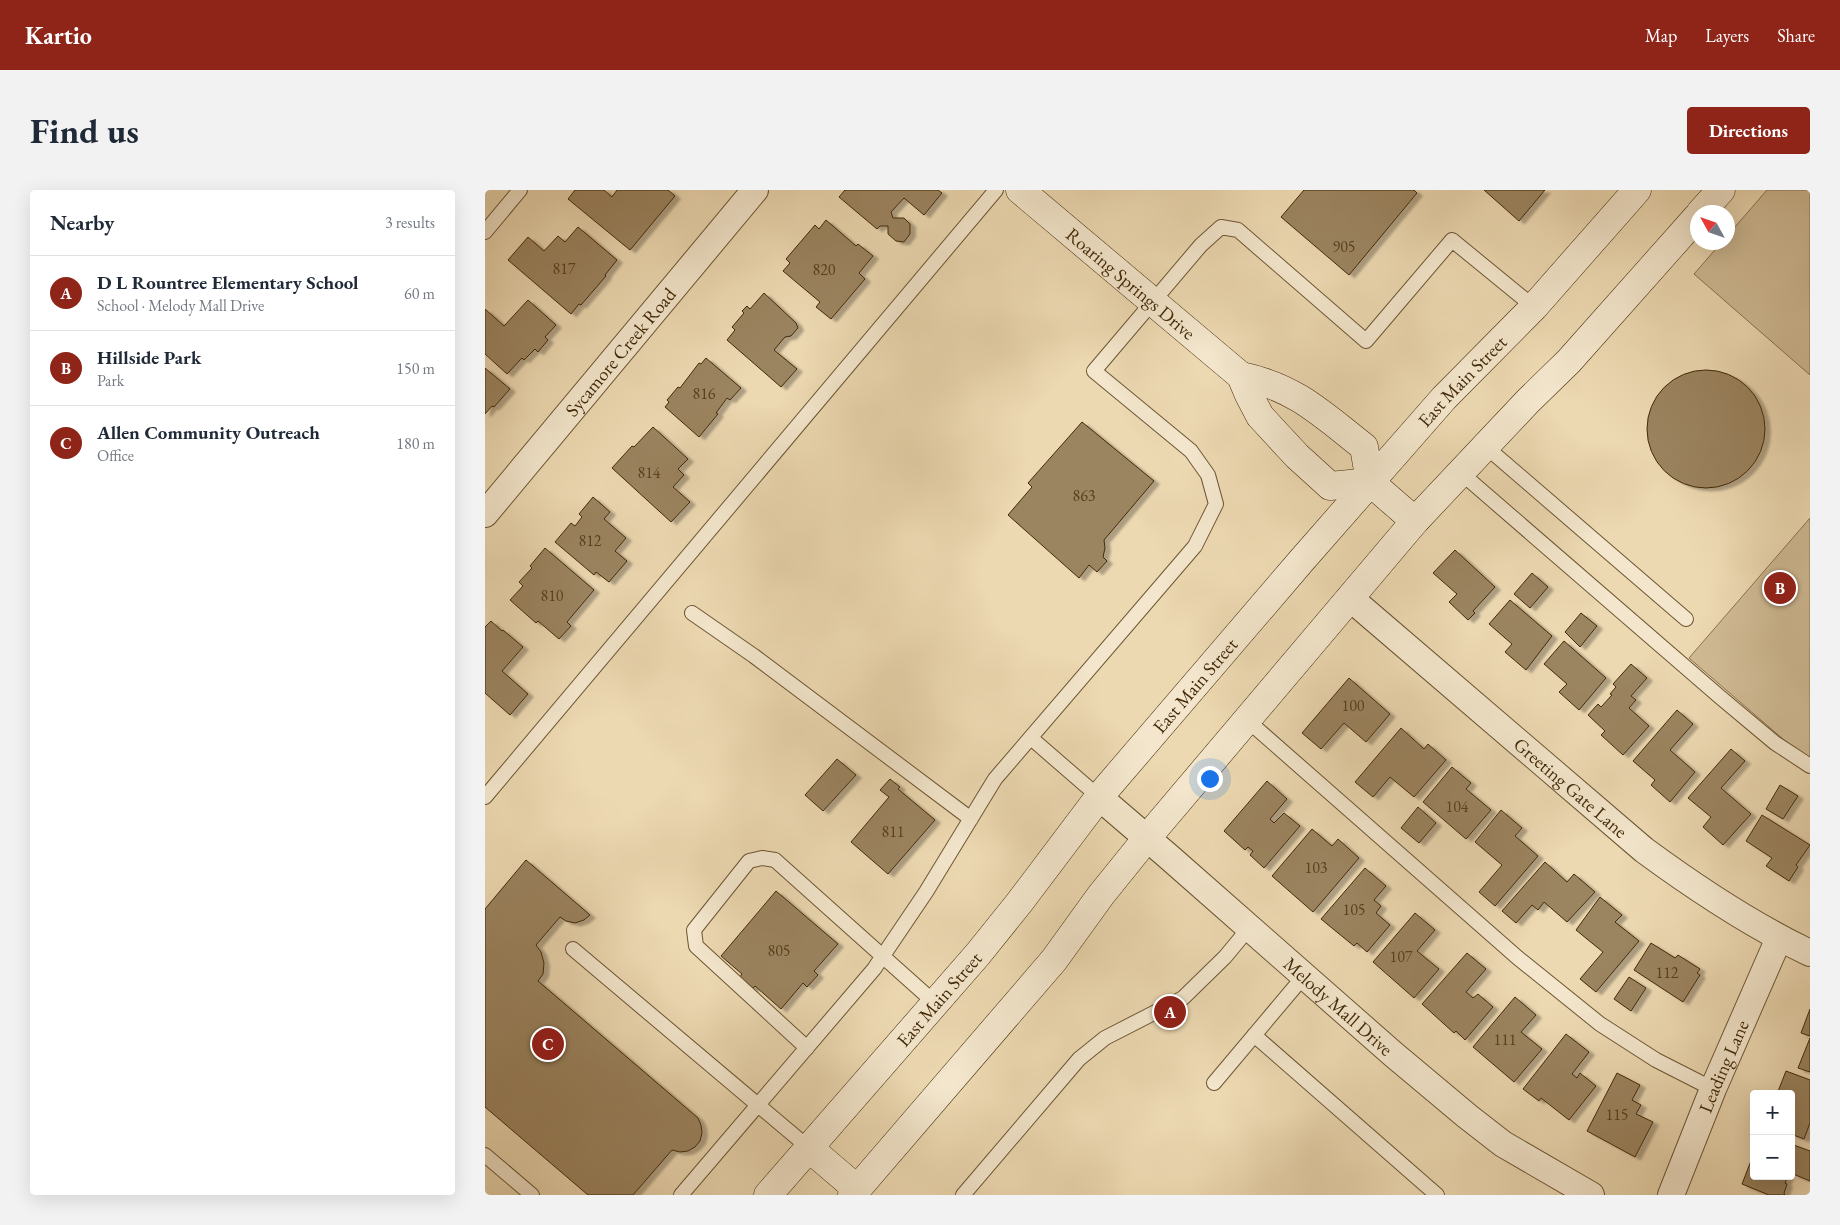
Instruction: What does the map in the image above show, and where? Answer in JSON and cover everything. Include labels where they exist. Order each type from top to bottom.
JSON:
[{"type":"main road","name":"Roaring Springs Drive","points":[[1020,190],[1241,376],[1260,416],[1297,456],[1330,486],[1371,482],[1364,447],[1297,396],[1274,384],[1241,376]]},
{"type":"main road","name":"East Main Street","points":[[768,1195],[1019,903],[1099,797],[1371,482],[1444,398],[1533,307],[1637,190]]},
{"type":"main road","points":[[1707,205],[1721,190]]},
{"type":"main road","points":[[809,1148],[854,1192],[1055,960],[1101,895],[1147,838],[1415,521],[1528,401],[1569,361],[1690,225]]},
{"type":"main road","points":[[1371,482],[1415,521]]},
{"type":"street","name":"Sycamore Creek Road","points":[[485,514],[755,190]]},
{"type":"street","name":"Greeting Gate Lane","points":[[1350,598],[1644,850],[1696,888],[1779,938],[1810,953]]},
{"type":"street","name":"Melody Mall Drive","points":[[1099,797],[1400,1060],[1503,1144],[1591,1195]]},
{"type":"street","name":"Leading Lane","points":[[1671,1195],[1713,1089],[1779,938]]},
{"type":"lane","points":[[485,232],[520,190]]},
{"type":"lane","points":[[485,797],[996,190]]},
{"type":"lane","points":[[681,1195],[874,970],[926,892],[995,779],[1195,546],[1216,504],[1207,475],[1191,452],[1094,372],[1201,245],[1221,227],[1238,230],[1366,341],[1452,240],[1533,307]]},
{"type":"lane","points":[[1485,446],[1686,619]]},
{"type":"lane","points":[[1460,472],[1720,697],[1775,743],[1810,766]]},
{"type":"lane","points":[[693,613],[754,656],[971,819]]},
{"type":"lane","points":[[1247,720],[1518,958],[1600,1024],[1656,1060],[1713,1089]]},
{"type":"lane","points":[[1031,738],[1099,797]]},
{"type":"lane","points":[[807,1048],[696,946],[694,930],[749,861],[763,858],[775,860],[935,1003]]},
{"type":"lane","points":[[963,1195],[1079,1059],[1105,1038],[1183,998],[1225,958],[1249,928]]},
{"type":"lane","points":[[573,949],[809,1148]]},
{"type":"lane","points":[[1214,1083],[1304,976]]},
{"type":"lane","points":[[1254,1035],[1437,1195]]},
{"type":"lane","points":[[485,1155],[533,1195]]},
{"type":"shaded area","points":[[1767,190],[1810,190],[1810,375],[1694,274],[1715,250],[1735,250],[1735,227]]},
{"type":"shaded area","points":[[1810,518],[1810,757],[1798,752],[1689,658]]},
{"type":"building","points":[[575,190],[604,190],[612,197],[617,190],[668,190],[675,196],[630,250],[568,199]]},
{"type":"building","points":[[845,190],[938,190],[942,193],[924,215],[904,198],[891,212],[893,218],[904,218],[910,224],[910,234],[904,242],[896,241],[888,234],[888,226],[880,226],[877,229],[839,197]]},
{"type":"building","points":[[1304,190],[1414,190],[1417,193],[1349,275],[1281,217]]},
{"type":"building","points":[[1484,190],[1545,190],[1519,221]]},
{"type":"building","points":[[826,220],[856,246],[858,244],[873,256],[859,273],[865,279],[831,319],[816,307],[820,302],[783,271],[790,263],[786,259],[815,225],[819,229]]},
{"type":"building","points":[[578,227],[617,260],[606,276],[571,314],[508,260],[528,237],[544,251],[558,236],[565,242]]},
{"type":"building","points":[[764,293],[796,323],[798,328],[791,336],[785,337],[774,350],[797,369],[781,387],[727,340],[735,330],[732,327],[744,313],[742,311],[747,306],[750,309]]},
{"type":"building","points":[[528,300],[556,325],[545,337],[548,340],[538,352],[535,349],[524,360],[522,358],[507,374],[485,354],[485,309],[504,326]]},
{"type":"building","points":[[706,358],[741,388],[730,400],[727,398],[716,413],[718,414],[699,437],[665,407],[669,402],[667,400],[678,387],[680,388],[699,363],[701,364]]},
{"type":"building","points":[[485,368],[510,389],[485,414]]},
{"type":"building","points":[[1706,370],[1718,371],[1729,375],[1748,387],[1760,406],[1764,417],[1764,441],[1760,452],[1748,471],[1729,483],[1718,487],[1706,488],[1694,487],[1683,483],[1664,471],[1652,452],[1648,441],[1647,429],[1648,417],[1652,406],[1664,387],[1683,375],[1694,371]]},
{"type":"building","points":[[1082,422],[1154,481],[1104,540],[1103,557],[1107,561],[1097,572],[1089,565],[1079,578],[1008,515],[1032,487],[1028,483]]},
{"type":"building","points":[[653,427],[688,459],[678,469],[684,475],[673,487],[690,502],[671,522],[612,468]]},
{"type":"building","points":[[593,497],[610,512],[604,519],[626,538],[615,551],[627,561],[609,582],[596,572],[594,575],[555,542],[571,523],[575,526],[582,517],[579,514]]},
{"type":"building","points":[[545,548],[594,590],[567,622],[571,626],[559,639],[538,621],[536,623],[510,600],[523,586],[519,582],[532,568],[530,566]]},
{"type":"building","points":[[1455,550],[1495,587],[1473,611],[1475,613],[1468,620],[1449,602],[1457,594],[1433,573]]},
{"type":"building","points":[[1532,573],[1548,587],[1530,608],[1514,594]]},
{"type":"building","points":[[1510,600],[1552,636],[1526,670],[1505,652],[1512,644],[1489,624]]},
{"type":"building","points":[[1581,613],[1597,626],[1580,647],[1565,632]]},
{"type":"building","points":[[491,621],[523,647],[502,671],[528,694],[510,715],[485,693],[485,627]]},
{"type":"building","points":[[1564,641],[1606,678],[1579,710],[1559,692],[1567,684],[1544,664]]},
{"type":"building","points":[[1631,664],[1647,678],[1631,696],[1636,700],[1629,708],[1649,726],[1623,755],[1601,735],[1605,731],[1588,715],[1598,704],[1601,707],[1612,695],[1610,694],[1616,687],[1613,684]]},
{"type":"building","points":[[1349,678],[1390,714],[1366,742],[1344,723],[1321,749],[1302,733]]},
{"type":"building","points":[[1677,710],[1693,724],[1670,750],[1695,772],[1670,802],[1651,785],[1655,780],[1633,761]]},
{"type":"building","points":[[1401,728],[1424,749],[1428,744],[1446,760],[1414,797],[1390,777],[1373,797],[1355,782]]},
{"type":"building","points":[[1731,749],[1745,761],[1721,788],[1751,814],[1723,845],[1703,827],[1711,817],[1688,798]]},
{"type":"building","points":[[837,759],[856,775],[823,811],[805,795]]},
{"type":"building","points":[[1452,767],[1471,783],[1466,789],[1491,810],[1466,839],[1423,802]]},
{"type":"building","points":[[890,779],[900,787],[898,789],[935,820],[888,874],[851,842],[889,797],[880,790]]},
{"type":"building","points":[[1267,781],[1287,799],[1270,819],[1274,823],[1284,813],[1300,826],[1264,868],[1250,855],[1253,851],[1248,847],[1245,850],[1224,831]]},
{"type":"building","points":[[1780,785],[1798,796],[1783,819],[1766,809]]},
{"type":"building","points":[[1418,807],[1436,823],[1419,843],[1401,828]]},
{"type":"building","points":[[1501,810],[1522,828],[1515,836],[1538,856],[1495,906],[1479,892],[1502,865],[1475,842]]},
{"type":"building","points":[[1762,815],[1810,845],[1796,865],[1798,867],[1789,881],[1766,866],[1772,858],[1746,841]]},
{"type":"building","points":[[1312,829],[1332,846],[1338,839],[1359,858],[1313,912],[1272,876]]},
{"type":"building","points":[[526,860],[590,915],[584,920],[575,923],[560,917],[536,945],[541,952],[544,963],[543,974],[538,981],[698,1118],[701,1125],[700,1141],[695,1147],[688,1151],[672,1150],[633,1195],[588,1195],[485,1107],[485,909]]},
{"type":"building","points":[[1545,862],[1567,882],[1574,874],[1595,892],[1567,922],[1544,902],[1538,910],[1532,905],[1516,923],[1502,911]]},
{"type":"building","points":[[1365,868],[1386,886],[1374,900],[1381,906],[1376,913],[1390,925],[1367,952],[1357,943],[1354,946],[1321,919]]},
{"type":"building","points":[[776,891],[838,944],[814,971],[818,975],[807,987],[803,983],[781,1009],[755,986],[752,989],[739,978],[742,974],[721,956]]},
{"type":"building","points":[[1600,897],[1622,915],[1615,922],[1639,941],[1596,992],[1580,979],[1603,952],[1576,930]]},
{"type":"building","points":[[1415,913],[1435,930],[1417,951],[1439,969],[1414,998],[1373,962]]},
{"type":"building","points":[[1651,943],[1675,958],[1678,955],[1700,969],[1697,973],[1700,975],[1683,1002],[1634,970]]},
{"type":"building","points":[[1467,953],[1486,969],[1466,992],[1473,998],[1478,994],[1493,1007],[1465,1040],[1456,1031],[1454,1033],[1422,1004]]},
{"type":"building","points":[[1629,977],[1646,988],[1631,1011],[1614,999]]},
{"type":"building","points":[[1515,997],[1536,1015],[1521,1032],[1542,1049],[1514,1082],[1473,1047]]},
{"type":"building","points":[[1810,1009],[1810,1036],[1801,1033]]},
{"type":"building","points":[[1566,1034],[1589,1052],[1572,1074],[1577,1078],[1580,1073],[1596,1086],[1569,1120],[1541,1098],[1539,1101],[1523,1089]]},
{"type":"building","points":[[1810,1038],[1810,1072],[1798,1068]]},
{"type":"building","points":[[1786,1071],[1810,1080],[1810,1123],[1804,1139],[1795,1136],[1795,1090],[1779,1090]]},
{"type":"building","points":[[1617,1073],[1640,1085],[1632,1100],[1641,1105],[1636,1114],[1653,1122],[1635,1157],[1587,1131]]},
{"type":"building","points":[[1795,1145],[1810,1151],[1810,1181],[1795,1175]]},
{"type":"building","points":[[1750,1163],[1750,1180],[1786,1180],[1785,1183],[1787,1184],[1785,1195],[1769,1195],[1742,1184]]},
{"type":"place","name":"Hillside Park","points":[[1780,588]]},
{"type":"place","name":"D L Rountree Elementary School","points":[[1170,1012]]},
{"type":"place","name":"Allen Community Outreach","points":[[548,1044]]}]
